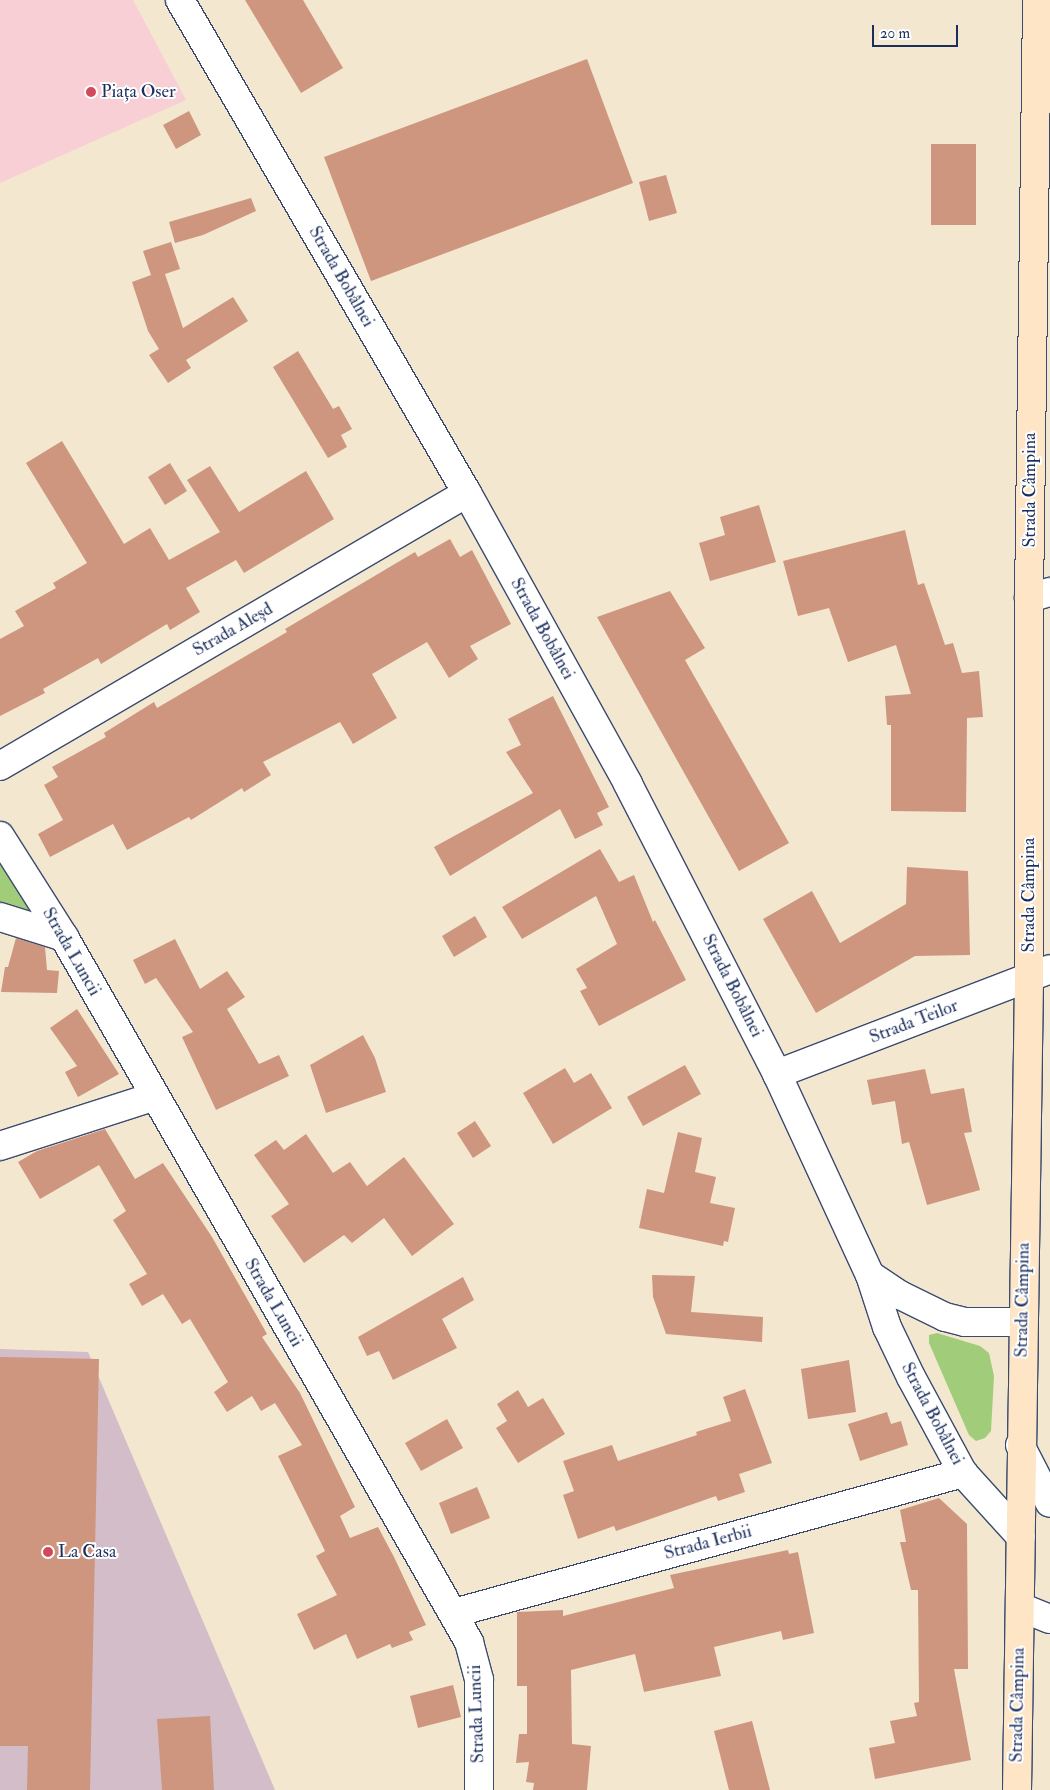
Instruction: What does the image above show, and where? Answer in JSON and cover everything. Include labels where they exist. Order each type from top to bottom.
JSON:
[{"type":"main road","name":"Strada Câmpina","points":[[1017,1790],[1023,1322],[1040,973],[1041,339],[1037,0]]},
{"type":"street","name":"Strada Bobâlnei","points":[[180,0],[467,493],[628,784],[777,1074],[870,1275],[888,1326],[911,1377],[963,1473],[1021,1537]]},
{"type":"street","name":"Strada Aleșd","points":[[0,766],[467,493]]},
{"type":"street","name":"Strada Luncii","points":[[0,836],[64,937],[153,1097],[454,1613],[475,1658],[479,1680],[479,1790]]},
{"type":"street","points":[[0,917],[64,937]]},
{"type":"street","name":"Strada Teilor","points":[[777,1074],[1040,973]]},
{"type":"street","points":[[0,1146],[153,1097]]},
{"type":"street","points":[[870,1275],[900,1295],[945,1318],[965,1322],[1023,1322]]},
{"type":"street","points":[[1020,1445],[1050,1502]]},
{"type":"street","name":"Strada Ierbii","points":[[454,1613],[963,1473]]},
{"type":"street","points":[[1020,1608],[1050,1619]]},
{"type":"shaded area","name":"Piața Oser","points":[[0,0],[133,0],[186,100],[0,183]]},
{"type":"shaded area","points":[[0,1349],[88,1352],[275,1790],[0,1790]]},
{"type":"green space","points":[[0,852],[43,921],[0,907]]},
{"type":"green space","points":[[937,1333],[980,1346],[989,1353],[994,1376],[991,1431],[985,1438],[976,1441],[969,1435],[929,1343],[929,1335]]},
{"type":"building","points":[[245,0],[303,0],[343,68],[301,93]]},
{"type":"building","points":[[587,59],[633,183],[371,281],[324,157]]},
{"type":"building","points":[[189,111],[201,135],[176,149],[163,125]]},
{"type":"building","points":[[931,144],[976,144],[976,225],[931,225]]},
{"type":"building","points":[[666,175],[677,213],[649,221],[639,182]]},
{"type":"building","points":[[251,198],[256,211],[203,235],[175,243],[169,222]]},
{"type":"building","points":[[171,242],[180,269],[165,274],[183,328],[233,297],[248,321],[186,360],[191,368],[168,383],[149,355],[159,349],[148,331],[132,282],[151,275],[143,251]]},
{"type":"building","points":[[298,351],[333,409],[339,406],[352,429],[341,435],[347,447],[328,458],[273,367]]},
{"type":"building","points":[[62,441],[124,544],[150,528],[169,560],[220,532],[187,480],[210,466],[239,512],[306,471],[334,519],[244,573],[236,560],[186,588],[200,612],[170,630],[167,624],[101,664],[98,658],[43,689],[45,693],[0,716],[0,639],[24,626],[15,611],[56,588],[53,583],[87,563],[26,463]]},
{"type":"building","points":[[170,463],[187,491],[165,505],[148,477]]},
{"type":"building","points":[[759,505],[776,562],[710,581],[699,543],[725,535],[720,517]]},
{"type":"building","points":[[905,530],[918,585],[924,583],[945,645],[953,643],[962,673],[979,671],[983,717],[967,718],[966,812],[891,811],[891,725],[887,725],[885,696],[911,694],[896,645],[848,662],[829,608],[798,616],[783,561]]},
{"type":"building","points":[[450,539],[460,557],[472,550],[511,624],[470,646],[478,659],[449,678],[427,642],[372,674],[397,718],[353,744],[340,722],[263,762],[271,775],[244,792],[242,788],[191,820],[189,817],[127,850],[113,824],[50,857],[38,834],[63,820],[44,785],[58,777],[52,767],[106,737],[104,733],[154,702],[157,708],[287,632],[285,629],[415,552],[418,557]]},
{"type":"building","points":[[670,591],[705,648],[685,660],[789,843],[739,871],[597,617]]},
{"type":"building","points":[[553,696],[609,807],[597,813],[603,825],[575,839],[560,809],[450,876],[434,847],[533,793],[506,752],[521,745],[508,719]]},
{"type":"building","points":[[600,849],[619,882],[634,875],[653,922],[655,920],[686,980],[599,1026],[580,991],[587,988],[576,969],[617,944],[596,896],[522,939],[502,907]]},
{"type":"building","points":[[907,867],[968,871],[970,955],[915,956],[816,1013],[763,919],[812,891],[840,943],[906,904]]},
{"type":"building","points":[[475,916],[487,937],[454,957],[442,936]]},
{"type":"building","points":[[16,938],[45,947],[47,970],[59,971],[57,993],[1,992],[5,967],[8,967]]},
{"type":"building","points":[[175,939],[200,989],[227,971],[245,997],[227,1009],[259,1064],[279,1055],[289,1076],[216,1110],[182,1037],[193,1032],[156,978],[145,984],[133,960]]},
{"type":"building","points":[[77,1009],[119,1074],[78,1097],[65,1072],[77,1066],[50,1028]]},
{"type":"building","points":[[363,1035],[375,1058],[386,1092],[326,1113],[310,1065]]},
{"type":"building","points":[[685,1065],[701,1094],[643,1126],[627,1097]]},
{"type":"building","points":[[565,1068],[574,1083],[591,1073],[612,1108],[553,1144],[523,1093]]},
{"type":"building","points":[[925,1069],[931,1094],[964,1088],[972,1132],[964,1133],[980,1190],[927,1205],[909,1142],[902,1144],[895,1101],[872,1105],[867,1080]]},
{"type":"building","points":[[475,1121],[491,1146],[473,1158],[457,1133]]},
{"type":"building","points":[[105,1129],[135,1179],[163,1163],[212,1237],[267,1334],[262,1337],[300,1393],[355,1507],[340,1516],[350,1538],[378,1527],[394,1557],[426,1625],[409,1632],[413,1640],[392,1648],[390,1644],[357,1659],[346,1634],[314,1650],[297,1614],[337,1595],[316,1556],[325,1551],[278,1456],[302,1445],[275,1403],[261,1411],[252,1396],[227,1412],[214,1392],[228,1382],[190,1319],[182,1324],[163,1294],[142,1306],[129,1284],[147,1274],[113,1220],[126,1211],[99,1165],[40,1199],[18,1162],[37,1151]]},
{"type":"building","points":[[678,1132],[702,1138],[695,1172],[716,1177],[710,1203],[735,1208],[728,1242],[724,1241],[723,1246],[639,1228],[647,1189],[664,1193]]},
{"type":"building","points":[[306,1134],[333,1173],[350,1162],[367,1186],[404,1157],[454,1224],[412,1256],[384,1218],[352,1243],[344,1235],[304,1263],[271,1216],[289,1204],[254,1155],[276,1140],[284,1150]]},
{"type":"building","points":[[652,1275],[695,1276],[691,1312],[763,1317],[762,1342],[666,1334],[653,1297]]},
{"type":"building","points":[[463,1277],[474,1300],[442,1319],[457,1348],[393,1380],[379,1351],[367,1356],[358,1337]]},
{"type":"building","name":"La Casa","points":[[0,1357],[99,1359],[90,1790],[27,1790],[28,1746],[0,1746]]},
{"type":"building","points":[[849,1360],[856,1412],[808,1419],[801,1369]]},
{"type":"building","points":[[745,1389],[772,1463],[739,1474],[745,1492],[718,1501],[716,1496],[616,1531],[614,1526],[578,1539],[563,1495],[574,1491],[563,1461],[612,1445],[618,1461],[697,1435],[696,1432],[731,1421],[723,1397]]},
{"type":"building","points":[[518,1390],[528,1407],[543,1398],[565,1434],[518,1463],[496,1428],[507,1421],[497,1404]]},
{"type":"building","points":[[887,1412],[891,1424],[901,1421],[908,1445],[860,1461],[848,1424]]},
{"type":"building","points":[[447,1419],[463,1448],[421,1471],[405,1443]]},
{"type":"building","points":[[477,1487],[490,1518],[451,1534],[439,1503]]},
{"type":"building","points":[[939,1498],[967,1524],[968,1669],[954,1669],[971,1760],[875,1779],[869,1748],[895,1743],[890,1721],[917,1716],[914,1703],[919,1702],[918,1590],[911,1590],[900,1542],[906,1542],[900,1510]]},
{"type":"building","points":[[788,1550],[789,1554],[798,1552],[814,1633],[783,1640],[781,1631],[714,1647],[721,1676],[644,1692],[635,1654],[571,1670],[572,1744],[591,1746],[587,1790],[533,1790],[534,1783],[526,1782],[529,1762],[516,1763],[519,1734],[527,1734],[527,1686],[517,1686],[517,1612],[563,1610],[563,1616],[674,1588],[670,1575]]},
{"type":"building","points":[[453,1685],[461,1717],[418,1728],[410,1696]]},
{"type":"building","points":[[210,1716],[214,1790],[162,1790],[157,1719]]},
{"type":"building","points":[[752,1721],[770,1790],[729,1790],[714,1731]]},
{"type":"place","name":"Piața Oser","points":[[91,92]]},
{"type":"place","name":"La Casa","points":[[48,1552]]}]
